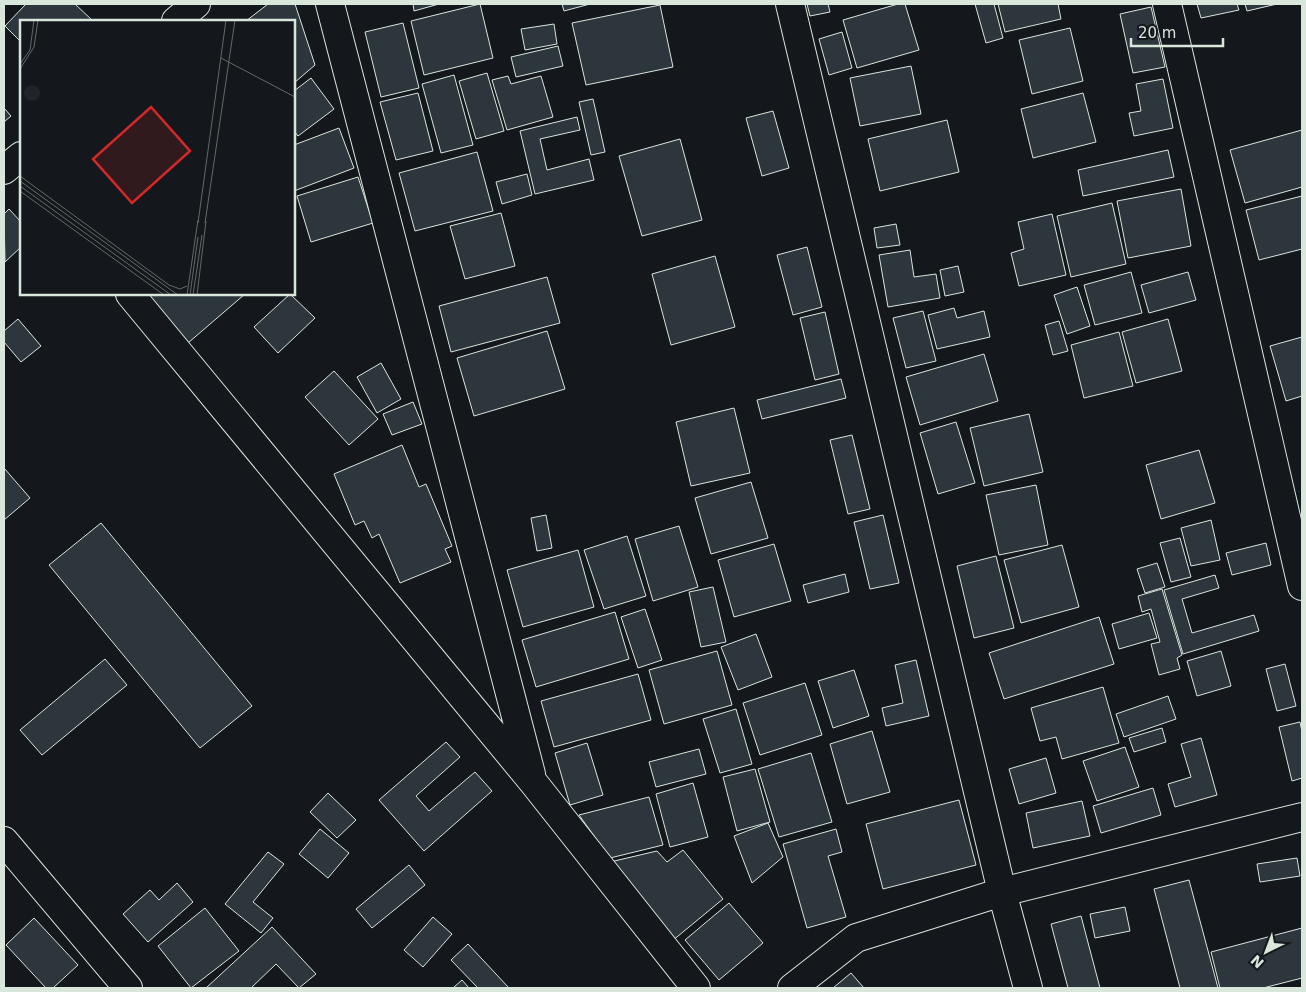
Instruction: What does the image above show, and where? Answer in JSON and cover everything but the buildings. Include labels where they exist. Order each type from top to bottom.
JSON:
[{"type":"street","points":[[177,20],[196,4]]},
{"type":"street","points":[[330,4],[533,782]]},
{"type":"street","points":[[790,4],[1002,892],[1028,988]]},
{"type":"street","points":[[1167,4],[1302,586]]},
{"type":"street","points":[[131,295],[533,782],[696,988]]},
{"type":"street","points":[[792,988],[856,938],[1002,892],[1302,817]]},
{"type":"street","points":[[4,841],[128,988]]}]
